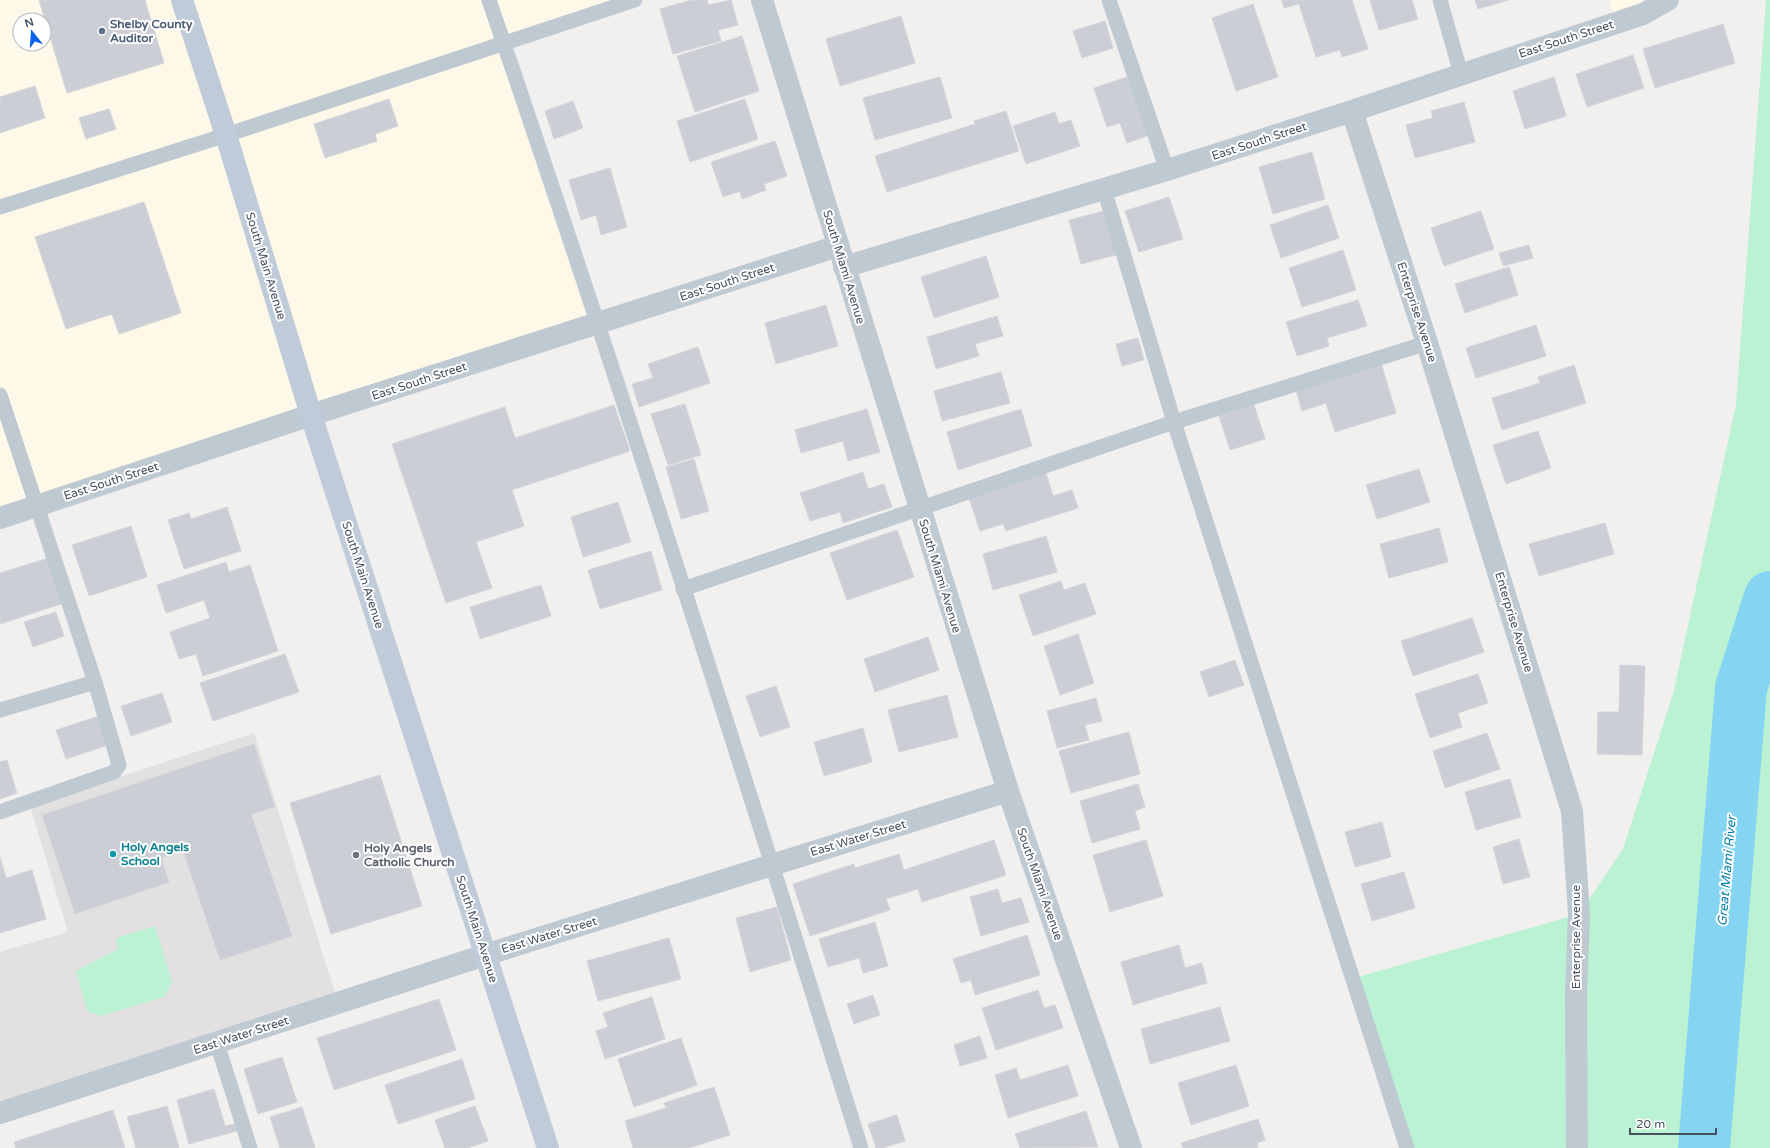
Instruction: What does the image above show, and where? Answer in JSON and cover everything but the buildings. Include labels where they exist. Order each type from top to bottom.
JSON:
[{"type":"main road","name":"South Main Avenue","points":[[182,0],[226,135],[311,415],[548,1148]]},
{"type":"street","name":"South Miami Avenue","points":[[762,0],[1008,791],[1131,1148]]},
{"type":"street","name":"East South Street","points":[[844,267],[1167,170],[1352,111],[1643,14],[1668,0]]},
{"type":"street","name":"Enterprise Avenue","points":[[1352,111],[1427,343],[1572,811],[1579,914],[1576,997],[1577,1148]]},
{"type":"street","name":"East South Street","points":[[0,518],[311,415],[838,246]]},
{"type":"street","name":"East Water Street","points":[[0,1113],[485,955],[1008,791]]},
{"type":"lane","points":[[489,0],[597,324],[773,865],[861,1148]]},
{"type":"lane","points":[[0,207],[226,135],[634,0]]},
{"type":"lane","points":[[1109,0],[1167,170]]},
{"type":"lane","points":[[1440,0],[1461,74]]},
{"type":"lane","points":[[1104,188],[1174,422],[1407,1148]]},
{"type":"lane","points":[[683,589],[1174,422],[1427,343]]},
{"type":"lane","points":[[0,395],[95,682],[119,765],[114,772],[0,812]]},
{"type":"lane","points":[[0,710],[95,682]]},
{"type":"lane","points":[[217,1043],[250,1148]]},
{"type":"shaded area","points":[[0,0],[635,0],[504,43],[597,324],[0,518]]},
{"type":"shaded area","points":[[1609,0],[1668,0],[1617,22]]},
{"type":"shaded area","points":[[254,733],[338,1003],[0,1113],[0,952],[68,932],[30,806]]},
{"type":"green space","points":[[1766,0],[1770,0],[1770,1148],[1405,1148],[1354,978],[1579,914],[1623,849],[1673,694],[1736,404]]},
{"type":"green space","points":[[155,926],[172,982],[164,997],[101,1016],[87,1011],[76,971],[118,949],[116,938]]},
{"type":"waterway","name":"Great Miami River","points":[[1704,1148],[1741,688],[1770,597]]},
{"type":"place","name":"Shelby County Auditor","points":[[102,31]]},
{"type":"place","name":"Holy Angels School","points":[[113,854]]},
{"type":"place","name":"Holy Angels Catholic Church","points":[[356,855]]}]
